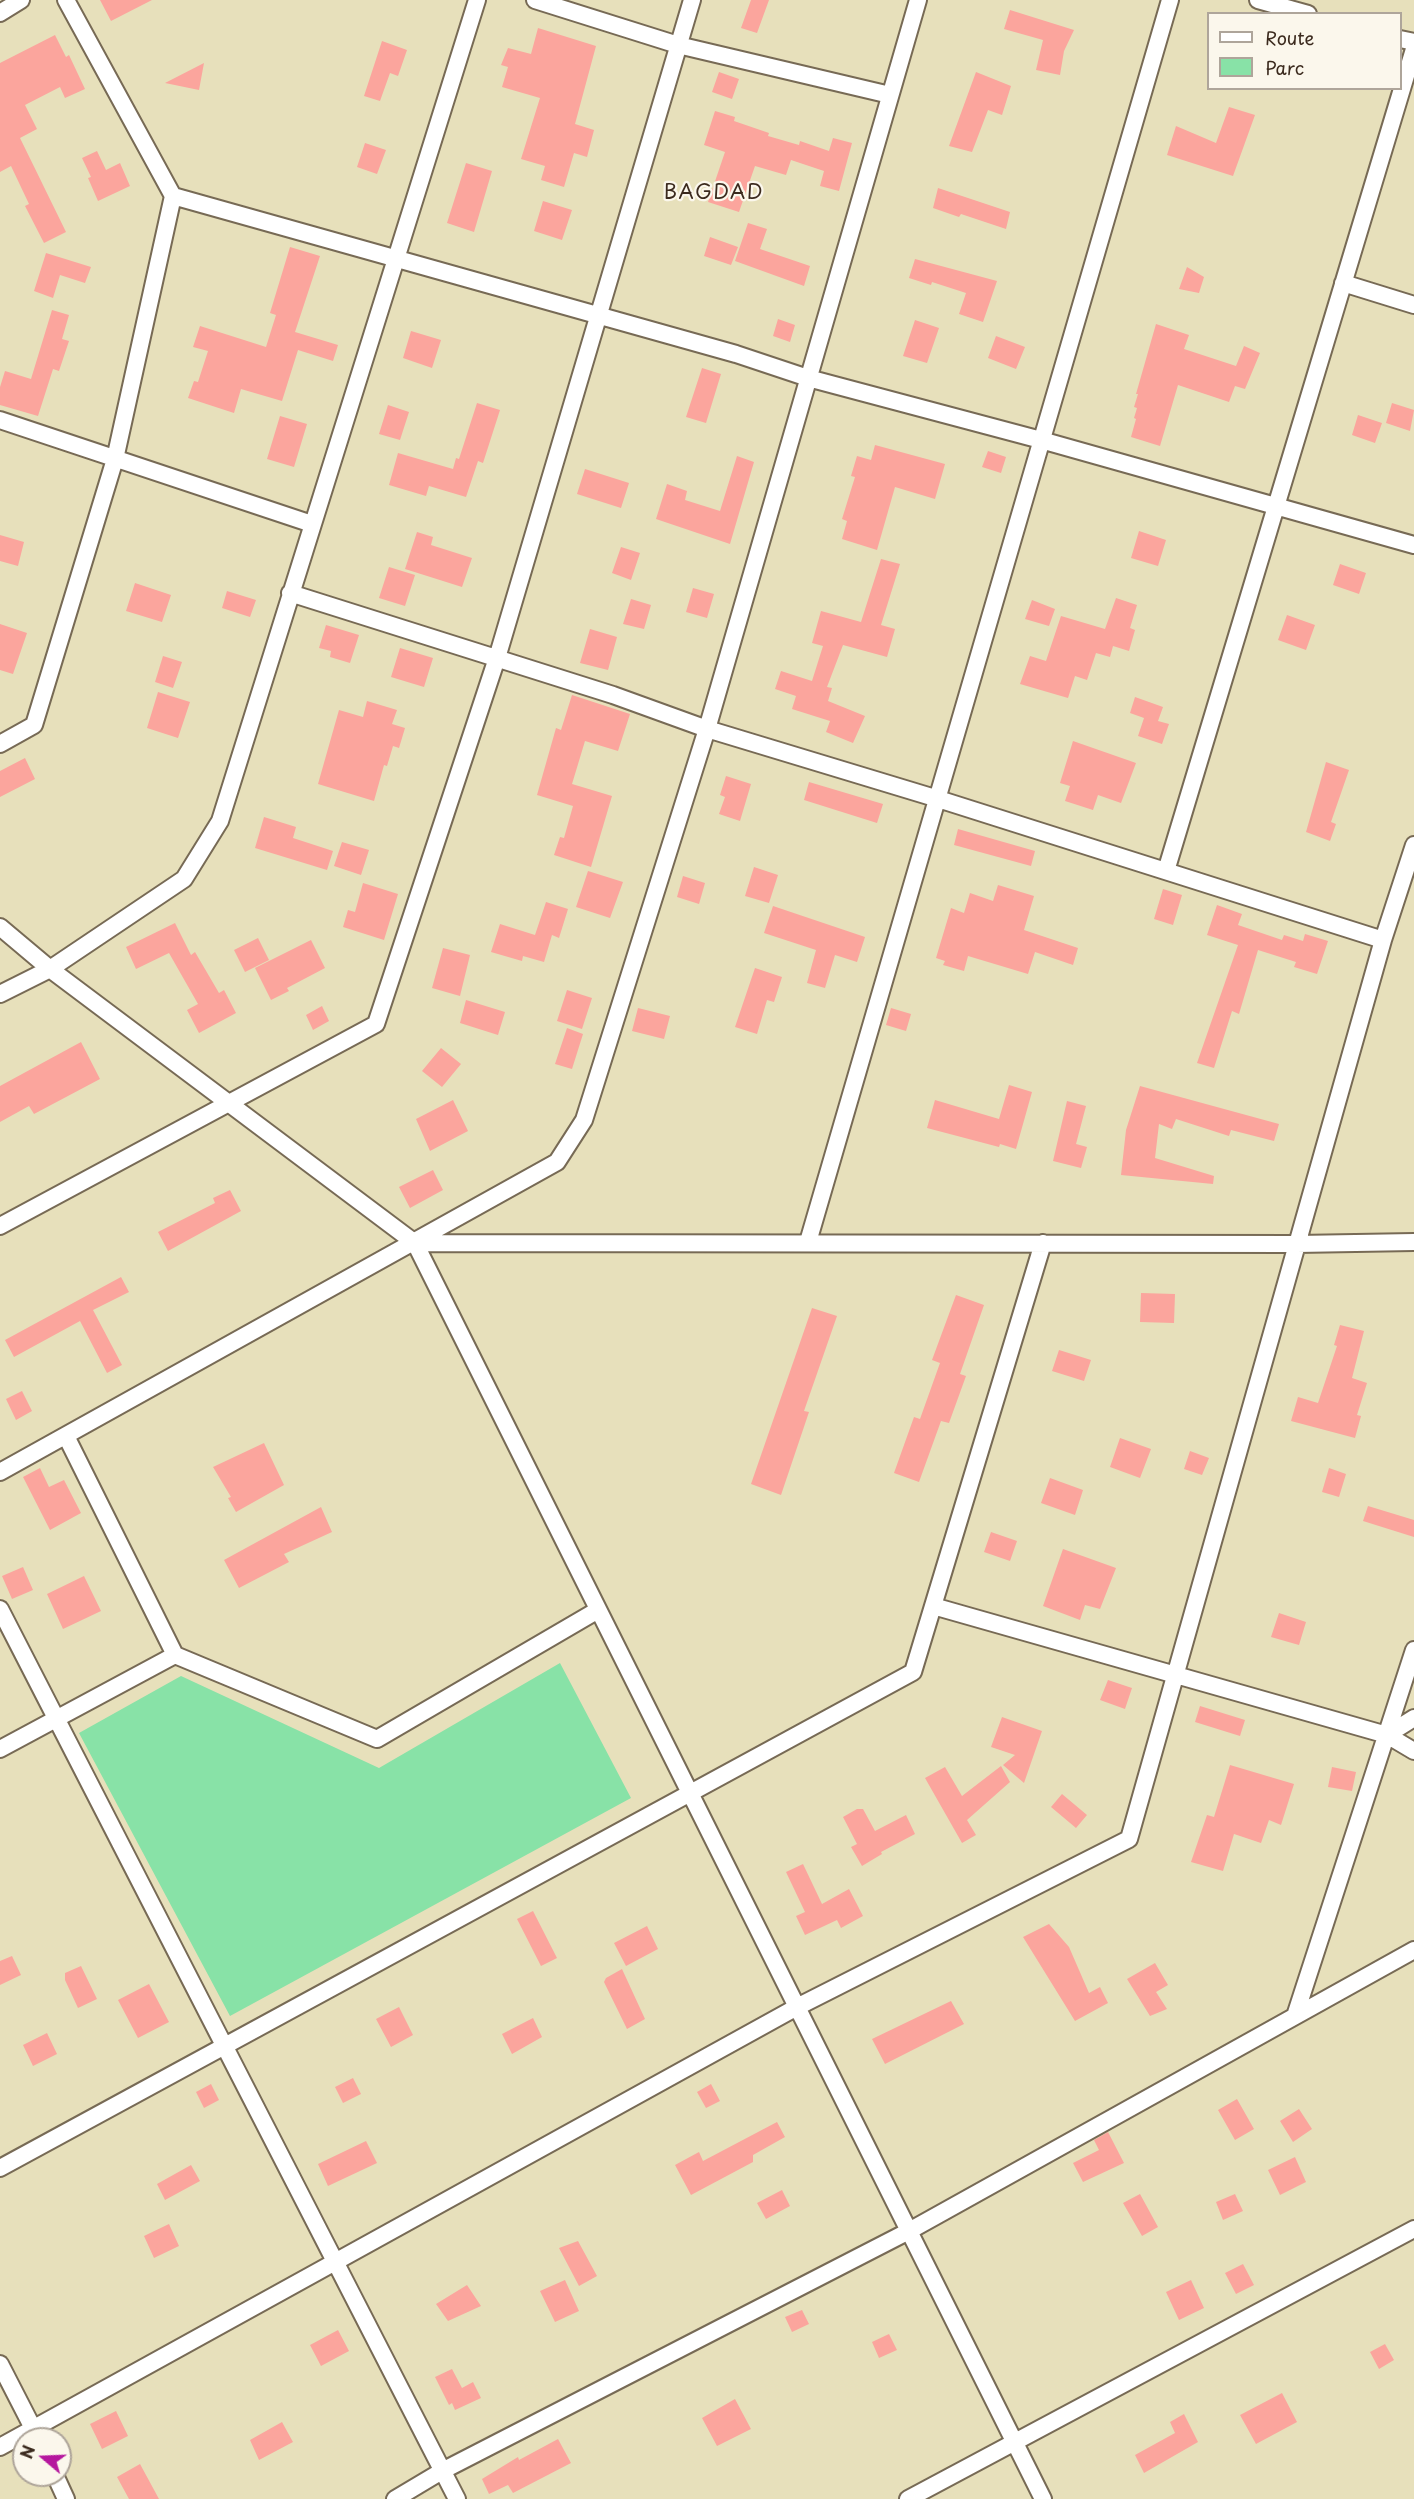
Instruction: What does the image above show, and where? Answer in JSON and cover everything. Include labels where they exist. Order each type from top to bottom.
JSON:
[{"type":"street","points":[[0,13],[21,0]]},
{"type":"street","points":[[0,744],[34,725],[116,459],[173,196],[66,0]]},
{"type":"street","points":[[0,994],[50,969],[184,879],[220,821],[477,0]]},
{"type":"street","points":[[535,0],[678,45],[890,95]]},
{"type":"street","points":[[0,1226],[376,1024],[497,658],[692,0]]},
{"type":"street","points":[[0,1472],[558,1162],[584,1120],[707,729],[918,0]]},
{"type":"street","points":[[808,1242],[935,798],[1170,0]]},
{"type":"street","points":[[1258,0],[1301,12]]},
{"type":"street","points":[[1402,89],[1414,49]]},
{"type":"street","points":[[1166,871],[1402,90]]},
{"type":"street","points":[[173,196],[736,354],[808,378],[1041,440],[1414,545]]},
{"type":"street","points":[[1343,283],[1414,305]]},
{"type":"street","points":[[0,420],[312,524]]},
{"type":"street","points":[[290,592],[613,695],[707,729],[935,798],[1383,940]]},
{"type":"street","points":[[48,2427],[335,2263],[797,2007],[1129,1839],[1383,940],[1414,845]]},
{"type":"street","points":[[0,927],[50,969],[414,1244],[1043,2499]]},
{"type":"street","points":[[414,1244],[1414,1242]]},
{"type":"street","points":[[0,2168],[913,1672],[1043,1243]]},
{"type":"street","points":[[66,1436],[175,1655],[377,1739],[598,1610]]},
{"type":"street","points":[[933,1606],[1387,1735],[1414,1751]]},
{"type":"street","points":[[0,1609],[457,2499]]},
{"type":"street","points":[[1295,2016],[1414,1650]]},
{"type":"street","points":[[0,1749],[175,1655]]},
{"type":"street","points":[[1387,1735],[1414,1718]]},
{"type":"street","points":[[395,2499],[442,2471],[909,2231],[1414,1950]]},
{"type":"street","points":[[908,2499],[1414,2229]]},
{"type":"street","points":[[0,2364],[32,2427]]},
{"type":"green space","points":[[560,1663],[631,1798],[230,2016],[79,1733],[181,1676],[379,1768]]},
{"type":"building","points":[[100,0],[152,0],[111,21]]},
{"type":"building","points":[[751,0],[769,0],[757,33],[741,28]]},
{"type":"building","points":[[1010,10],[1074,30],[1064,51],[1060,75],[1036,70],[1043,40],[1004,29]]},
{"type":"building","points":[[538,28],[596,46],[575,124],[594,130],[587,157],[574,153],[564,187],[541,180],[545,166],[521,159],[540,98],[502,87],[508,67],[501,65],[508,48],[531,54]]},
{"type":"building","points":[[55,35],[66,57],[69,55],[85,89],[65,98],[60,87],[25,105],[37,129],[20,138],[66,232],[44,243],[25,206],[29,204],[11,166],[0,172],[0,63]]},
{"type":"building","points":[[382,41],[407,50],[398,76],[390,73],[380,101],[364,96]]},
{"type":"building","points":[[204,63],[199,90],[165,83]]},
{"type":"building","points":[[719,72],[739,79],[732,99],[712,92]]},
{"type":"building","points":[[976,72],[1011,86],[1002,115],[988,110],[972,152],[949,146]]},
{"type":"building","points":[[1229,107],[1255,115],[1233,176],[1167,155],[1176,126],[1216,143]]},
{"type":"building","points":[[715,111],[735,117],[734,121],[769,133],[768,136],[799,145],[800,141],[829,151],[833,138],[852,143],[839,191],[820,186],[824,171],[791,160],[786,175],[755,166],[739,212],[708,202],[725,152],[704,145]]},
{"type":"building","points":[[365,143],[386,150],[377,174],[357,167]]},
{"type":"building","points":[[97,151],[106,170],[120,163],[130,186],[98,201],[88,178],[91,177],[82,158]]},
{"type":"building","points":[[466,163],[492,171],[474,232],[447,223]]},
{"type":"building","points":[[938,188],[1010,212],[1006,229],[961,214],[959,217],[933,208]]},
{"type":"building","points":[[543,201],[572,210],[562,240],[534,231]]},
{"type":"building","points":[[748,223],[767,229],[760,249],[810,266],[804,286],[735,261]]},
{"type":"building","points":[[710,237],[738,247],[731,265],[704,256]]},
{"type":"building","points":[[290,247],[320,256],[295,332],[338,345],[333,361],[298,350],[282,401],[241,389],[234,413],[188,398],[194,381],[198,382],[208,351],[193,347],[200,326],[266,347],[276,315],[270,313]]},
{"type":"building","points":[[46,253],[91,267],[85,283],[60,275],[53,298],[34,291]]},
{"type":"building","points":[[915,259],[997,281],[983,322],[959,314],[966,293],[932,282],[931,285],[909,278]]},
{"type":"building","points":[[1187,267],[1204,277],[1199,293],[1179,289]]},
{"type":"building","points":[[52,310],[69,315],[62,339],[69,341],[59,371],[53,369],[38,416],[0,405],[0,387],[5,371],[31,379]]},
{"type":"building","points":[[778,319],[795,325],[790,342],[773,336]]},
{"type":"building","points":[[915,320],[939,328],[927,363],[903,356]]},
{"type":"building","points":[[1156,324],[1189,335],[1184,349],[1236,366],[1244,346],[1260,353],[1245,389],[1235,386],[1229,402],[1178,385],[1160,446],[1131,437],[1136,419],[1134,418],[1137,408],[1134,407],[1138,394],[1136,394]]},
{"type":"building","points":[[411,331],[441,340],[432,368],[403,358]]},
{"type":"building","points":[[996,336],[1025,347],[1016,369],[988,358]]},
{"type":"building","points":[[702,368],[721,374],[706,423],[686,417]]},
{"type":"building","points":[[477,403],[500,410],[483,463],[478,461],[466,497],[429,486],[426,496],[389,485],[398,453],[453,469],[456,458],[459,459]]},
{"type":"building","points":[[1392,403],[1414,410],[1410,431],[1386,423]]},
{"type":"building","points":[[388,405],[409,412],[400,440],[379,434]]},
{"type":"building","points":[[1358,415],[1382,423],[1375,443],[1352,435]]},
{"type":"building","points":[[280,416],[307,424],[294,467],[267,459]]},
{"type":"building","points":[[875,445],[945,464],[935,499],[895,487],[877,550],[842,539],[847,521],[842,519],[855,477],[851,476],[857,456],[871,460]]},
{"type":"building","points":[[988,451],[1006,457],[1001,473],[982,467]]},
{"type":"building","points":[[737,456],[754,462],[730,544],[656,519],[667,484],[687,491],[685,500],[720,511]]},
{"type":"building","points":[[585,469],[629,483],[621,508],[577,494]]},
{"type":"building","points":[[1139,531],[1166,540],[1158,566],[1131,558]]},
{"type":"building","points":[[417,532],[433,537],[431,545],[472,558],[462,587],[405,569]]},
{"type":"building","points":[[0,535],[24,542],[18,566],[0,561]]},
{"type":"building","points":[[621,547],[640,553],[631,580],[612,573]]},
{"type":"building","points":[[881,559],[900,564],[881,625],[895,629],[887,657],[843,645],[827,687],[832,688],[828,701],[865,716],[853,743],[826,732],[830,721],[792,709],[796,696],[775,689],[781,671],[812,681],[823,646],[812,643],[821,611],[861,622]]},
{"type":"building","points":[[1340,564],[1366,573],[1359,594],[1333,585]]},
{"type":"building","points":[[389,567],[415,575],[405,606],[379,598]]},
{"type":"building","points":[[135,583],[171,595],[162,622],[126,611]]},
{"type":"building","points":[[693,588],[714,594],[707,618],[686,612]]},
{"type":"building","points":[[227,591],[256,600],[250,617],[222,608]]},
{"type":"building","points":[[1116,598],[1137,605],[1130,628],[1135,630],[1129,651],[1113,646],[1110,657],[1096,653],[1087,680],[1075,676],[1068,698],[1020,684],[1030,656],[1046,661],[1061,616],[1105,629]]},
{"type":"building","points":[[631,599],[651,605],[644,629],[623,624]]},
{"type":"building","points":[[1032,600],[1055,609],[1049,626],[1025,619]]},
{"type":"building","points":[[1287,615],[1315,625],[1306,650],[1278,640]]},
{"type":"building","points":[[0,624],[27,633],[13,674],[0,670]]},
{"type":"building","points":[[326,625],[359,635],[350,663],[330,657],[331,651],[319,648]]},
{"type":"building","points":[[590,629],[617,637],[608,670],[580,663]]},
{"type":"building","points":[[400,648],[433,658],[424,687],[391,677]]},
{"type":"building","points":[[163,656],[182,662],[173,688],[155,682]]},
{"type":"building","points":[[158,692],[190,702],[178,738],[147,728]]},
{"type":"building","points":[[572,695],[630,714],[618,751],[585,741],[572,784],[612,796],[591,867],[554,855],[560,837],[564,838],[573,806],[537,795],[556,728],[561,730]]},
{"type":"building","points":[[1135,697],[1163,707],[1158,721],[1169,724],[1162,744],[1138,736],[1144,718],[1130,713]]},
{"type":"building","points":[[367,701],[397,710],[392,724],[405,728],[399,748],[393,746],[387,766],[384,765],[374,801],[318,784],[339,710],[363,717]]},
{"type":"building","points":[[1073,741],[1136,763],[1121,803],[1098,795],[1093,810],[1065,801],[1070,786],[1060,783]]},
{"type":"building","points":[[25,758],[35,779],[0,797],[0,771]]},
{"type":"building","points":[[1326,762],[1349,770],[1331,822],[1336,824],[1330,841],[1306,832]]},
{"type":"building","points":[[726,776],[751,784],[740,821],[719,814],[725,797],[720,795]]},
{"type":"building","points":[[809,782],[883,804],[877,823],[804,800]]},
{"type":"building","points":[[264,817],[296,827],[293,838],[333,851],[327,870],[255,848]]},
{"type":"building","points":[[958,829],[1035,851],[1031,866],[954,845]]},
{"type":"building","points":[[342,842],[369,850],[361,875],[334,866]]},
{"type":"building","points":[[754,867],[778,875],[769,903],[745,896]]},
{"type":"building","points":[[588,871],[623,882],[610,918],[576,907]]},
{"type":"building","points":[[683,876],[705,883],[699,904],[677,897]]},
{"type":"building","points":[[363,883],[398,894],[384,940],[343,927],[348,910],[355,912]]},
{"type":"building","points":[[998,885],[1034,896],[1024,930],[1078,948],[1073,965],[1035,952],[1028,974],[968,956],[964,971],[943,965],[945,961],[936,958],[951,908],[964,913],[970,893],[993,901]]},
{"type":"building","points":[[1163,889],[1182,895],[1173,925],[1154,919]]},
{"type":"building","points":[[546,902],[568,909],[559,938],[552,935],[544,962],[523,956],[522,961],[491,952],[500,924],[535,935]]},
{"type":"building","points":[[1217,905],[1242,914],[1238,925],[1282,940],[1284,935],[1303,941],[1305,934],[1328,941],[1317,974],[1294,967],[1296,962],[1258,950],[1239,1014],[1232,1011],[1214,1068],[1197,1063],[1238,945],[1207,935]]},
{"type":"building","points":[[773,906],[865,937],[857,962],[835,955],[825,988],[807,983],[816,950],[764,933]]},
{"type":"building","points":[[175,923],[191,955],[195,952],[219,993],[224,990],[236,1013],[199,1033],[187,1010],[198,1004],[169,953],[136,969],[126,947]]},
{"type":"building","points":[[258,938],[269,960],[245,972],[234,950]]},
{"type":"building","points":[[311,940],[325,968],[287,988],[289,991],[271,1000],[255,968]]},
{"type":"building","points":[[443,948],[470,955],[460,996],[432,988]]},
{"type":"building","points":[[755,968],[782,977],[774,1002],[767,1000],[757,1034],[735,1027]]},
{"type":"building","points":[[567,990],[592,998],[582,1029],[557,1021]]},
{"type":"building","points":[[466,1000],[505,1012],[498,1035],[460,1023]]},
{"type":"building","points":[[322,1006],[329,1021],[313,1030],[306,1015]]},
{"type":"building","points":[[638,1008],[670,1016],[664,1039],[632,1031]]},
{"type":"building","points":[[891,1008],[911,1014],[906,1031],[886,1025]]},
{"type":"building","points":[[567,1028],[583,1034],[572,1069],[555,1064]]},
{"type":"building","points":[[81,1042],[100,1079],[34,1114],[29,1106],[0,1122],[0,1086]]},
{"type":"building","points":[[441,1048],[461,1064],[442,1087],[422,1071]]},
{"type":"building","points":[[1009,1085],[1032,1092],[1016,1149],[1000,1144],[999,1147],[927,1128],[935,1100],[999,1119]]},
{"type":"building","points":[[1140,1086],[1279,1124],[1274,1141],[1231,1130],[1229,1136],[1176,1119],[1172,1129],[1159,1124],[1155,1158],[1214,1176],[1213,1184],[1121,1175],[1126,1130]]},
{"type":"building","points":[[453,1100],[468,1131],[430,1151],[416,1119]]},
{"type":"building","points":[[1067,1101],[1086,1106],[1076,1144],[1087,1147],[1081,1168],[1053,1161]]},
{"type":"building","points":[[433,1170],[443,1190],[410,1208],[399,1187]]},
{"type":"building","points":[[230,1190],[241,1211],[168,1251],[158,1232],[215,1203],[213,1198]]},
{"type":"building","points":[[121,1277],[129,1292],[93,1310],[122,1365],[107,1373],[80,1321],[14,1357],[5,1340]]},
{"type":"building","points":[[1141,1293],[1175,1294],[1174,1323],[1140,1322]]},
{"type":"building","points":[[956,1295],[984,1305],[960,1374],[966,1376],[949,1423],[941,1421],[919,1482],[894,1473],[914,1417],[920,1419],[940,1363],[932,1360]]},
{"type":"building","points":[[812,1308],[837,1316],[804,1411],[809,1412],[781,1495],[751,1484]]},
{"type":"building","points":[[1340,1325],[1364,1331],[1352,1378],[1367,1383],[1357,1415],[1361,1416],[1355,1438],[1291,1421],[1298,1397],[1318,1403],[1337,1346],[1334,1345]]},
{"type":"building","points":[[1059,1350],[1091,1360],[1084,1381],[1052,1371]]},
{"type":"building","points":[[22,1391],[32,1411],[16,1420],[6,1399]]},
{"type":"building","points":[[1120,1438],[1151,1449],[1140,1478],[1110,1467]]},
{"type":"building","points":[[264,1443],[284,1485],[236,1512],[228,1498],[231,1497],[213,1467]]},
{"type":"building","points":[[1190,1451],[1209,1458],[1202,1475],[1184,1469]]},
{"type":"building","points":[[40,1468],[49,1487],[64,1480],[81,1513],[50,1530],[23,1477]]},
{"type":"building","points":[[1329,1468],[1346,1474],[1339,1497],[1322,1492]]},
{"type":"building","points":[[1050,1478],[1083,1490],[1075,1515],[1041,1503]]},
{"type":"building","points":[[1368,1506],[1414,1520],[1414,1537],[1363,1521]]},
{"type":"building","points":[[321,1507],[332,1532],[284,1554],[289,1562],[239,1588],[224,1560]]},
{"type":"building","points":[[991,1532],[1017,1541],[1010,1561],[984,1552]]},
{"type":"building","points":[[1063,1549],[1116,1568],[1100,1609],[1085,1605],[1080,1620],[1043,1606]]},
{"type":"building","points":[[23,1567],[33,1590],[12,1599],[2,1576]]},
{"type":"building","points":[[84,1576],[101,1611],[63,1629],[47,1594]]},
{"type":"building","points":[[1279,1613],[1306,1622],[1299,1645],[1271,1637]]},
{"type":"building","points":[[1108,1680],[1132,1688],[1125,1709],[1100,1700]]},
{"type":"building","points":[[1200,1706],[1245,1720],[1240,1736],[1195,1722]]},
{"type":"building","points":[[1002,1717],[1042,1731],[1024,1783],[1003,1765],[1015,1755],[991,1747]]},
{"type":"building","points":[[1230,1765],[1294,1784],[1281,1825],[1269,1820],[1261,1843],[1234,1834],[1223,1871],[1191,1862],[1207,1815],[1214,1817]]},
{"type":"building","points":[[1001,1766],[1010,1782],[967,1820],[976,1835],[962,1843],[925,1778],[945,1767],[962,1796]]},
{"type":"building","points":[[1332,1767],[1356,1772],[1352,1791],[1328,1787]]},
{"type":"building","points":[[1062,1794],[1087,1815],[1076,1828],[1051,1807]]},
{"type":"building","points":[[857,1809],[863,1809],[875,1831],[906,1815],[915,1834],[881,1852],[882,1854],[862,1866],[851,1847],[857,1844],[843,1817]]},
{"type":"building","points":[[803,1864],[822,1904],[849,1889],[863,1916],[841,1928],[837,1920],[805,1935],[796,1916],[805,1912],[786,1872]]},
{"type":"building","points":[[533,1911],[557,1958],[541,1966],[517,1919]]},
{"type":"building","points":[[1049,1924],[1069,1947],[1089,1993],[1100,1987],[1108,2003],[1075,2021],[1023,1937]]},
{"type":"building","points":[[647,1926],[658,1949],[626,1966],[614,1943]]},
{"type":"building","points":[[12,1956],[21,1975],[0,1985],[0,1961]]},
{"type":"building","points":[[1155,1963],[1168,1985],[1156,1992],[1167,2009],[1150,2016],[1127,1979]]},
{"type":"building","points":[[81,1966],[97,1999],[78,2008],[65,1980],[65,1973]]},
{"type":"building","points":[[622,1969],[645,2019],[627,2029],[604,1982],[606,1978]]},
{"type":"building","points":[[149,1984],[169,2022],[138,2038],[118,2000]]},
{"type":"building","points":[[951,2001],[964,2024],[885,2064],[872,2039]]},
{"type":"building","points":[[399,2007],[413,2035],[391,2047],[376,2019]]},
{"type":"building","points":[[533,2018],[542,2037],[512,2054],[502,2034]]},
{"type":"building","points":[[47,2033],[57,2054],[33,2066],[23,2045]]},
{"type":"building","points":[[353,2078],[361,2094],[343,2103],[335,2087]]},
{"type":"building","points":[[211,2084],[219,2100],[204,2108],[196,2092]]},
{"type":"building","points":[[711,2084],[720,2101],[706,2108],[697,2092]]},
{"type":"building","points":[[1237,2099],[1254,2129],[1235,2140],[1218,2110]]},
{"type":"building","points":[[1299,2109],[1312,2129],[1293,2142],[1280,2121]]},
{"type":"building","points":[[777,2122],[785,2137],[753,2155],[753,2162],[691,2195],[675,2165],[699,2152],[703,2161]]},
{"type":"building","points":[[1108,2132],[1124,2163],[1083,2182],[1073,2163],[1099,2150],[1094,2140]]},
{"type":"building","points":[[366,2141],[377,2163],[328,2186],[318,2164]]},
{"type":"building","points":[[1295,2157],[1306,2182],[1280,2195],[1268,2170]]},
{"type":"building","points":[[191,2165],[200,2181],[165,2200],[157,2184]]},
{"type":"building","points":[[782,2190],[790,2206],[766,2219],[757,2203]]},
{"type":"building","points":[[1140,2194],[1158,2227],[1142,2236],[1123,2203]]},
{"type":"building","points":[[1235,2194],[1243,2211],[1223,2220],[1216,2202]]},
{"type":"building","points":[[169,2224],[179,2246],[154,2258],[144,2236]]},
{"type":"building","points":[[578,2241],[597,2276],[579,2286],[559,2248]]},
{"type":"building","points":[[1243,2264],[1254,2285],[1236,2294],[1225,2273]]},
{"type":"building","points":[[565,2280],[579,2311],[555,2322],[540,2291]]},
{"type":"building","points":[[1191,2280],[1204,2308],[1179,2320],[1166,2292]]},
{"type":"building","points":[[467,2285],[481,2306],[448,2321],[436,2304]]},
{"type":"building","points":[[802,2310],[809,2324],[792,2332],[785,2317]]},
{"type":"building","points":[[338,2330],[349,2351],[321,2366],[310,2345]]},
{"type":"building","points":[[889,2334],[897,2350],[879,2358],[872,2342]]},
{"type":"building","points":[[1385,2344],[1394,2360],[1379,2369],[1370,2352]]},
{"type":"building","points":[[452,2369],[462,2388],[473,2382],[481,2398],[455,2410],[452,2403],[449,2405],[435,2377]]},
{"type":"building","points":[[1282,2393],[1297,2422],[1256,2444],[1240,2415]]},
{"type":"building","points":[[735,2399],[751,2429],[717,2446],[702,2418]]},
{"type":"building","points":[[116,2411],[128,2436],[102,2449],[90,2424]]},
{"type":"building","points":[[1184,2414],[1198,2442],[1144,2473],[1135,2455],[1175,2433],[1170,2422]]},
{"type":"building","points":[[282,2422],[293,2442],[259,2460],[250,2440]]},
{"type":"building","points":[[558,2439],[571,2463],[513,2493],[508,2485],[489,2494],[482,2479],[518,2457],[519,2460]]},
{"type":"building","points":[[140,2464],[159,2499],[129,2499],[117,2477]]},
{"type":"district","name":"BAGDAD","points":[[714,193]]}]
